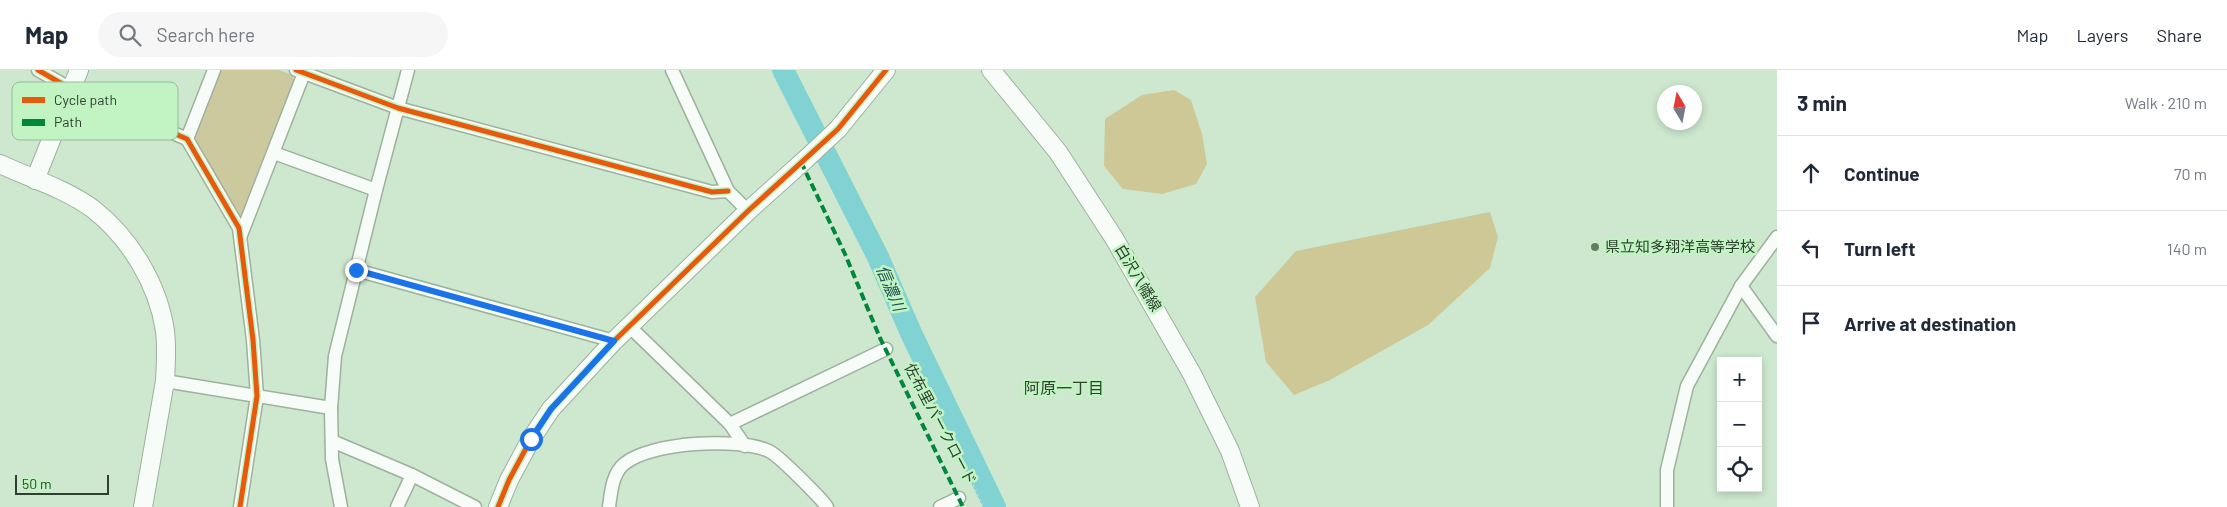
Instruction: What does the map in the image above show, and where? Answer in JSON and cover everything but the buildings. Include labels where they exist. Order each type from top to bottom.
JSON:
[{"type":"street","points":[[38,70],[59,82]]},
{"type":"street","points":[[74,82],[79,70]]},
{"type":"street","points":[[188,139],[214,70]]},
{"type":"street","points":[[341,507],[332,459],[331,408],[335,356],[408,70]]},
{"type":"street","points":[[672,70],[728,191],[748,211]]},
{"type":"street","points":[[498,507],[509,480],[531,439],[551,409],[629,326],[748,211],[838,129],[886,70]]},
{"type":"street","name":"白沢八幡線","points":[[991,70],[1058,152],[1132,270],[1192,374],[1230,451],[1250,507]]},
{"type":"street","points":[[241,235],[274,153],[300,72],[398,108],[712,192],[728,191]]},
{"type":"street","points":[[178,135],[188,139],[239,228],[241,235],[253,340],[257,396],[240,507]]},
{"type":"street","points":[[35,180],[51,140]]},
{"type":"street","points":[[274,153],[376,190]]},
{"type":"street","points":[[0,164],[92,208],[125,239],[142,266],[158,303],[165,331],[165,381],[143,507]]},
{"type":"street","points":[[1667,507],[1667,470],[1688,386],[1741,286],[1777,237]]},
{"type":"street","points":[[356,270],[614,341]]},
{"type":"street","points":[[1741,286],[1777,336]]},
{"type":"street","points":[[629,326],[730,424],[745,446]]},
{"type":"street","points":[[730,424],[886,349]]},
{"type":"street","points":[[165,381],[331,408]]},
{"type":"street","points":[[332,442],[412,475],[475,507]]},
{"type":"street","points":[[609,507],[614,478],[623,465],[641,454],[681,446],[727,443],[770,452],[827,507]]},
{"type":"street","points":[[397,507],[412,475]]},
{"type":"street","points":[[940,507],[959,498]]},
{"type":"path","points":[[759,70],[807,157]]},
{"type":"shaded area","points":[[217,70],[279,70],[292,75],[294,80],[243,215],[240,215],[196,143],[195,133]]},
{"type":"shaded area","points":[[1174,90],[1191,100],[1202,134],[1207,164],[1196,184],[1162,194],[1123,189],[1104,166],[1105,119],[1142,95]]},
{"type":"shaded area","points":[[1490,212],[1498,237],[1490,268],[1428,325],[1330,380],[1294,395],[1266,362],[1255,297],[1296,251]]},
{"type":"waterway","name":"信濃川","points":[[783,70],[878,257],[911,333],[995,507]]},
{"type":"marked path","points":[[801,162],[845,254],[880,338],[963,507]]},
{"type":"cycle path","points":[[38,70],[59,82]]},
{"type":"cycle path","points":[[296,70],[398,108],[712,192],[728,191]]},
{"type":"cycle path","points":[[498,507],[509,480],[531,439],[551,409],[614,341],[748,211],[838,129],[886,70]]},
{"type":"cycle path","points":[[178,135],[187,139],[239,228],[253,340],[257,396],[240,507]]},
{"type":"place","name":"県立知多翔洋高等学校","points":[[1595,247]]},
{"type":"district","name":"阿原一丁目","points":[[1064,388]]},
{"type":"route","points":[[356,270],[614,341],[551,409],[531,439]]}]
